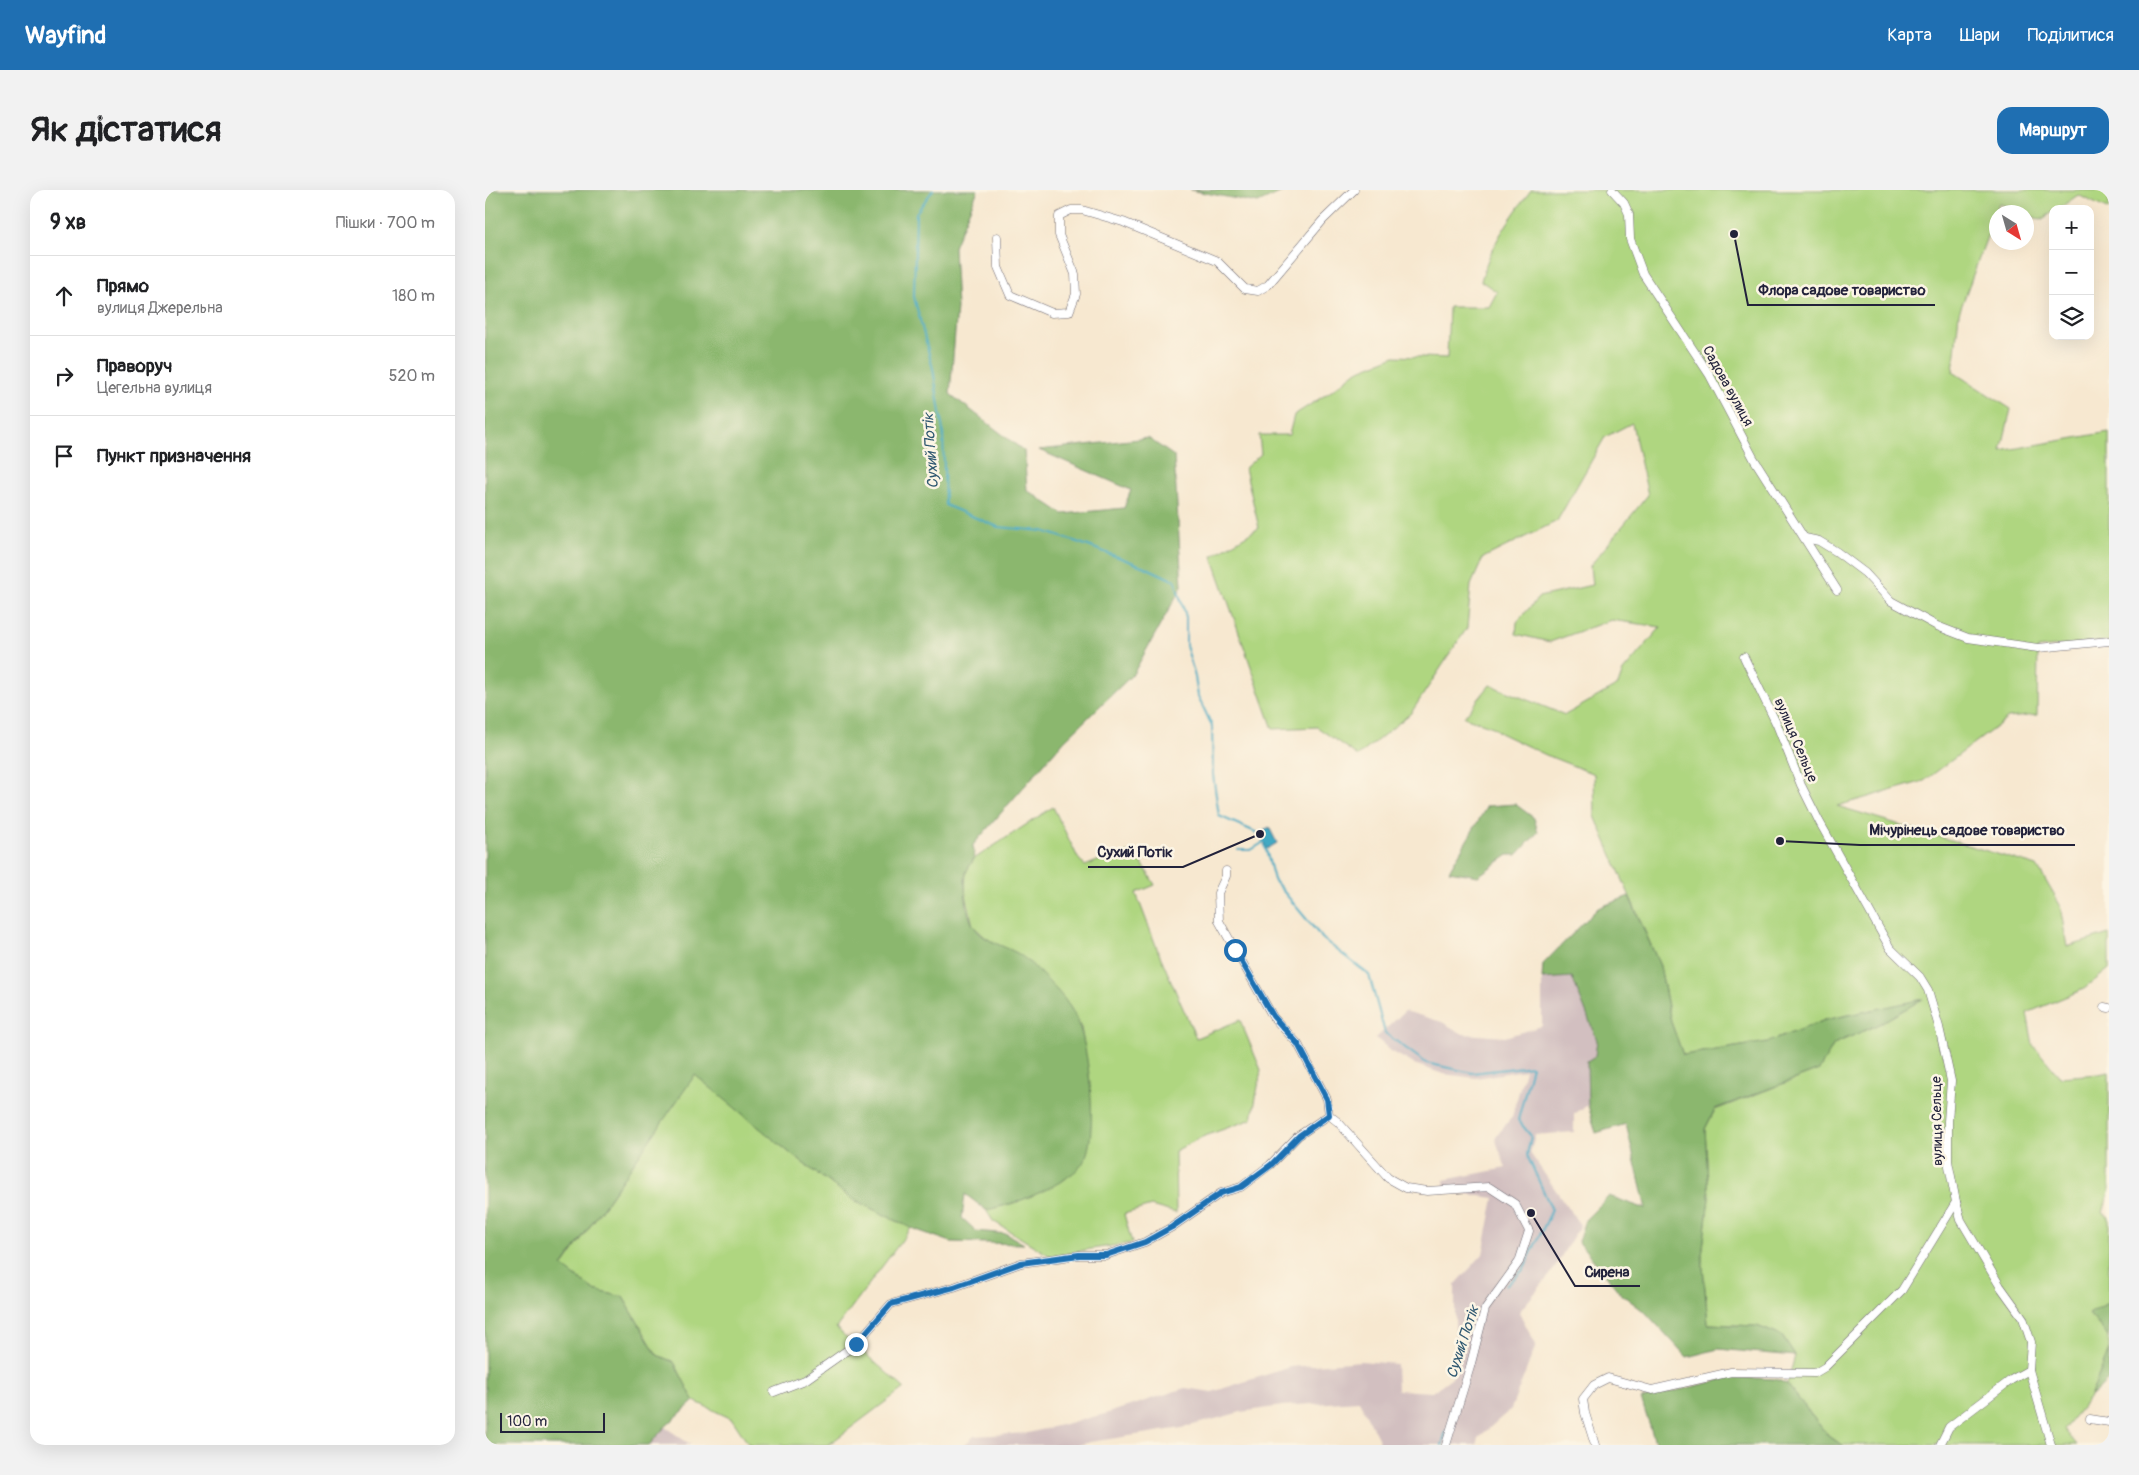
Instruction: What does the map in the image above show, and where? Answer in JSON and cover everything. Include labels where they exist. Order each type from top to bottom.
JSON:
[{"type":"street","points":[[997,237],[998,267],[1010,295],[1052,313],[1069,312],[1076,294],[1075,274],[1059,235],[1059,216],[1071,210],[1082,210],[1123,222],[1188,248],[1217,261],[1245,290],[1258,291],[1268,285],[1323,220],[1354,190]]},
{"type":"street","name":"Садова вулиця","points":[[1612,190],[1624,203],[1629,214],[1630,239],[1643,274],[1709,374],[1754,459],[1837,590]]},
{"type":"street","points":[[1805,538],[1819,541],[1837,552],[1865,573],[1891,601],[1937,626],[1968,638],[2038,648],[2109,641]]},
{"type":"street","name":"вулиця Сельце","points":[[1744,657],[1777,725],[1801,785],[1819,821],[1890,948],[1920,977],[1928,990],[1939,1027],[1951,1082],[1948,1121],[1948,1162],[1956,1202],[1961,1220],[2000,1286],[2023,1318],[2031,1342],[2029,1370]]},
{"type":"street","points":[[1226,871],[1226,876],[1218,893],[1219,922],[1273,1016],[1298,1044],[1327,1099],[1329,1115],[1345,1129],[1388,1178],[1406,1188],[1427,1191],[1489,1187],[1515,1204],[1529,1231],[1519,1262],[1485,1309],[1470,1366],[1445,1445]]},
{"type":"street","points":[[773,1392],[805,1380],[856,1344],[891,1304],[954,1287],[1021,1263],[1079,1255],[1106,1255],[1145,1242],[1172,1227],[1221,1193],[1241,1187],[1271,1165],[1299,1136],[1329,1115]]},
{"type":"street","points":[[1595,1445],[1585,1413],[1583,1399],[1593,1385],[1607,1378],[1652,1390],[1731,1372],[1815,1373],[1825,1366],[1902,1290],[1956,1202]]},
{"type":"street","points":[[1940,1445],[1949,1427],[2011,1380],[2029,1370],[2051,1445]]},
{"type":"street","points":[[2090,1419],[2109,1422]]},
{"type":"shaded area","points":[[1572,976],[1597,1040],[1595,1056],[1587,1062],[1588,1105],[1574,1114],[1574,1132],[1535,1135],[1530,1153],[1580,1225],[1550,1275],[1519,1312],[1536,1345],[1511,1409],[1478,1438],[1476,1445],[1379,1445],[1378,1438],[1359,1401],[1282,1406],[1241,1412],[1182,1428],[1079,1445],[964,1445],[974,1436],[1028,1433],[1105,1414],[1185,1388],[1212,1392],[1291,1367],[1361,1361],[1396,1364],[1397,1390],[1432,1392],[1455,1375],[1455,1285],[1483,1254],[1494,1198],[1445,1191],[1444,1180],[1506,1168],[1495,1138],[1512,1117],[1525,1070],[1476,1078],[1443,1074],[1414,1064],[1391,1051],[1376,1038],[1405,1011],[1442,1022],[1463,1034],[1505,1037],[1542,1026],[1542,979]]},
{"type":"shaded area","points":[[665,1427],[691,1445],[649,1445]]},
{"type":"green space","points":[[485,190],[978,190],[954,247],[957,308],[950,394],[1024,451],[1027,490],[1063,514],[1124,508],[1131,490],[1039,450],[1148,438],[1174,456],[1182,586],[1133,674],[1064,741],[973,845],[974,858],[965,878],[967,907],[973,925],[987,939],[1017,953],[1030,963],[1064,999],[1078,1022],[1087,1058],[1091,1100],[1090,1141],[1086,1157],[1079,1168],[1059,1183],[1035,1195],[1010,1204],[986,1210],[965,1194],[962,1218],[976,1231],[1007,1234],[1024,1244],[951,1242],[911,1228],[852,1199],[796,1158],[695,1075],[562,1266],[594,1290],[623,1297],[657,1355],[674,1362],[694,1401],[665,1427],[649,1445],[485,1445]]},
{"type":"green space","points":[[1190,190],[1286,190],[1258,203]]},
{"type":"green space","points":[[1531,190],[2109,190],[2109,210],[2078,195],[2064,205],[2049,205],[2049,215],[2041,220],[2034,217],[2034,205],[1989,205],[1989,231],[1959,313],[1953,372],[2011,409],[2001,451],[2109,432],[2109,641],[2038,648],[2037,715],[2008,718],[1924,781],[1837,806],[2037,866],[2060,905],[2067,947],[2109,934],[2109,969],[2084,989],[2027,1013],[2033,1045],[2060,1077],[2109,1072],[2109,1191],[2103,1213],[2109,1217],[2109,1302],[2089,1314],[2109,1337],[2109,1350],[2090,1397],[2064,1429],[2077,1445],[1843,1445],[1829,1437],[1787,1384],[1795,1356],[1782,1336],[1757,1326],[1708,1324],[1702,1256],[1709,1198],[1705,1129],[1715,1110],[1819,1070],[1834,1044],[1879,1024],[1921,1000],[1825,1020],[1768,1042],[1683,1055],[1671,1022],[1660,966],[1595,816],[1594,774],[1546,755],[1500,733],[1493,727],[1464,717],[1490,685],[1565,715],[1618,685],[1623,671],[1661,627],[1611,620],[1550,642],[1516,634],[1517,622],[1539,597],[1592,585],[1590,566],[1648,495],[1632,423],[1605,437],[1557,521],[1483,558],[1471,585],[1467,628],[1411,713],[1358,756],[1317,727],[1273,729],[1212,556],[1259,528],[1245,468],[1261,454],[1259,435],[1289,435],[1294,415],[1330,392],[1357,371],[1395,356],[1447,358],[1449,307],[1489,307],[1497,292],[1481,281],[1495,244]]},
{"type":"green space","points":[[1515,804],[1534,818],[1538,832],[1517,855],[1508,855],[1478,876],[1449,871],[1487,806]]},
{"type":"green space","points":[[1053,807],[1078,858],[1085,866],[1135,851],[1155,885],[1136,893],[1158,951],[1196,1038],[1240,1020],[1261,1070],[1252,1119],[1202,1137],[1175,1151],[1176,1213],[1151,1206],[1124,1214],[1132,1243],[1078,1251],[1079,1255],[1055,1259],[993,1221],[986,1210],[1018,1202],[1090,1082],[1081,1028],[1072,1010],[1017,953],[1004,949],[985,937],[973,926],[965,890],[966,872],[974,859]]},
{"type":"green space","points":[[1629,896],[1660,966],[1671,1022],[1683,1055],[1768,1042],[1825,1020],[1923,999],[1879,1024],[1834,1044],[1819,1070],[1715,1109],[1705,1129],[1709,1198],[1702,1256],[1708,1324],[1757,1326],[1782,1336],[1795,1356],[1718,1349],[1687,1357],[1646,1313],[1620,1293],[1578,1241],[1585,1220],[1609,1196],[1646,1209],[1626,1124],[1596,1133],[1588,1105],[1587,1061],[1595,1056],[1597,1040],[1572,977],[1542,979],[1543,964],[1598,908]]},
{"type":"green space","points":[[695,1074],[796,1158],[852,1199],[911,1228],[836,1328],[904,1388],[828,1445],[749,1445],[732,1419],[694,1401],[674,1362],[657,1355],[623,1297],[594,1290],[562,1267]]},
{"type":"green space","points":[[2109,1302],[2109,1337],[2089,1314]]},
{"type":"green space","points":[[2109,1350],[2109,1379],[2090,1397]]},
{"type":"green space","points":[[1733,1377],[1776,1379],[1787,1384],[1829,1437],[1843,1445],[1656,1445],[1641,1399]]},
{"type":"water","points":[[1269,827],[1277,843],[1267,849],[1260,834]]},
{"type":"waterway","name":"Сухий Потік","points":[[933,190],[916,213],[914,297],[933,369],[943,431],[945,505],[998,527],[1043,531],[1080,543],[1145,567],[1175,581],[1186,617],[1186,645],[1198,696],[1212,726],[1213,775],[1219,816],[1260,834],[1262,839]]},
{"type":"waterway","points":[[1238,850],[1251,850],[1264,842]]},
{"type":"waterway","name":"Сухий Потік","points":[[1265,846],[1274,880],[1323,939],[1369,975],[1385,1033],[1426,1063],[1472,1073],[1532,1066],[1518,1120],[1531,1136],[1527,1155],[1552,1210],[1523,1270],[1506,1286]]},
{"type":"waterway","name":"Сухий Потік","points":[[1442,1445],[1446,1431]]},
{"type":"place","name":"Флора садове товариство","points":[[1734,234]]},
{"type":"place","name":"Сухий Потік","points":[[1260,834]]},
{"type":"place","name":"Мічурінець садове товариство","points":[[1780,841]]},
{"type":"place","name":"Сирена","points":[[1531,1213]]},
{"type":"route","points":[[856,1344],[891,1304],[906,1298],[954,1287],[1021,1263],[1079,1255],[1106,1255],[1145,1242],[1172,1227],[1221,1193],[1241,1187],[1271,1165],[1299,1136],[1329,1115],[1327,1099],[1298,1044],[1273,1016],[1235,950]]}]
